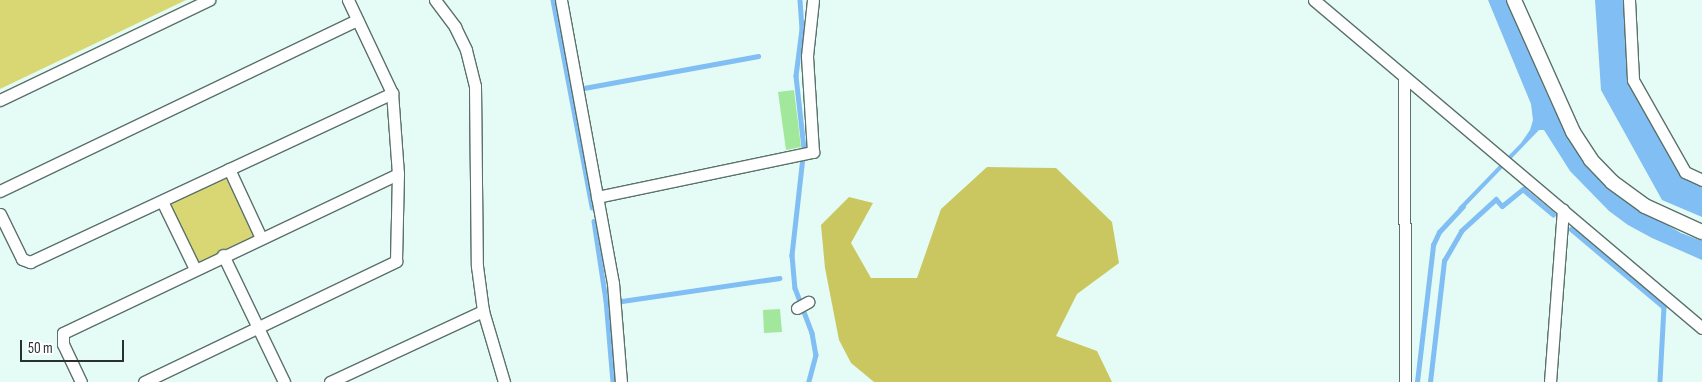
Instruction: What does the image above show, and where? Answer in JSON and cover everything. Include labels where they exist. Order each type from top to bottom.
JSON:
[{"type":"street","points":[[0,100],[209,0]]},
{"type":"street","points":[[144,382],[396,262],[398,174],[392,93],[348,0]]},
{"type":"street","points":[[435,0],[455,27],[466,50],[475,86],[478,266],[483,311],[504,382]]},
{"type":"street","points":[[561,0],[613,283],[621,382]]},
{"type":"street","points":[[597,197],[813,152],[807,56],[813,0]]},
{"type":"street","points":[[1314,0],[1702,328]]},
{"type":"street","points":[[1514,0],[1573,132],[1591,160],[1612,182],[1645,206],[1702,232]]},
{"type":"street","points":[[1629,0],[1633,80],[1685,172],[1702,180]]},
{"type":"street","points":[[0,191],[357,20]]},
{"type":"street","points":[[1404,77],[1405,382]]},
{"type":"street","points":[[0,214],[22,259],[30,262],[392,93]]},
{"type":"street","points":[[228,169],[262,238]]},
{"type":"street","points":[[81,382],[63,344],[63,333],[398,174]]},
{"type":"street","points":[[162,201],[195,269]]},
{"type":"street","points":[[1550,382],[1563,209]]},
{"type":"street","points":[[223,256],[284,382]]},
{"type":"street","points":[[797,308],[808,302]]},
{"type":"street","points":[[330,382],[483,311]]},
{"type":"shaded area","points":[[0,0],[186,0],[0,89]]},
{"type":"shaded area","points":[[987,167],[1056,168],[1112,222],[1119,263],[1077,294],[1056,336],[1097,351],[1112,382],[874,382],[851,363],[839,340],[825,268],[821,225],[849,197],[873,203],[851,243],[871,278],[917,278],[941,209]]},
{"type":"shaded area","points":[[227,176],[256,236],[197,264],[168,204]]},
{"type":"water","points":[[1488,0],[1506,0],[1548,96],[1577,152],[1598,177],[1623,199],[1681,233],[1702,241],[1702,260],[1652,238],[1628,225],[1609,211],[1570,171],[1544,130],[1539,130],[1461,211],[1458,208],[1521,143],[1530,130],[1533,120],[1531,104]]},
{"type":"water","points":[[1595,0],[1624,0],[1629,81],[1681,175],[1702,185],[1702,217],[1662,200],[1601,90]]},
{"type":"building","points":[[794,90],[801,147],[786,150],[778,92]]},
{"type":"building","points":[[780,309],[782,332],[764,333],[763,310]]},
{"type":"waterway","points":[[553,0],[592,207]]},
{"type":"waterway","points":[[800,0],[802,29],[796,76],[804,148],[792,255],[795,288],[812,333],[816,355],[809,382]]},
{"type":"waterway","points":[[584,88],[758,56]]},
{"type":"waterway","points":[[1430,382],[1444,261],[1461,231],[1496,199],[1502,206],[1523,189]]},
{"type":"waterway","points":[[1524,190],[1553,214]]},
{"type":"waterway","points":[[1417,382],[1433,245],[1439,232],[1463,206]]},
{"type":"waterway","points":[[594,221],[606,300],[613,382]]},
{"type":"waterway","points":[[1571,229],[1664,307],[1660,382]]},
{"type":"waterway","points":[[622,301],[779,278]]}]
